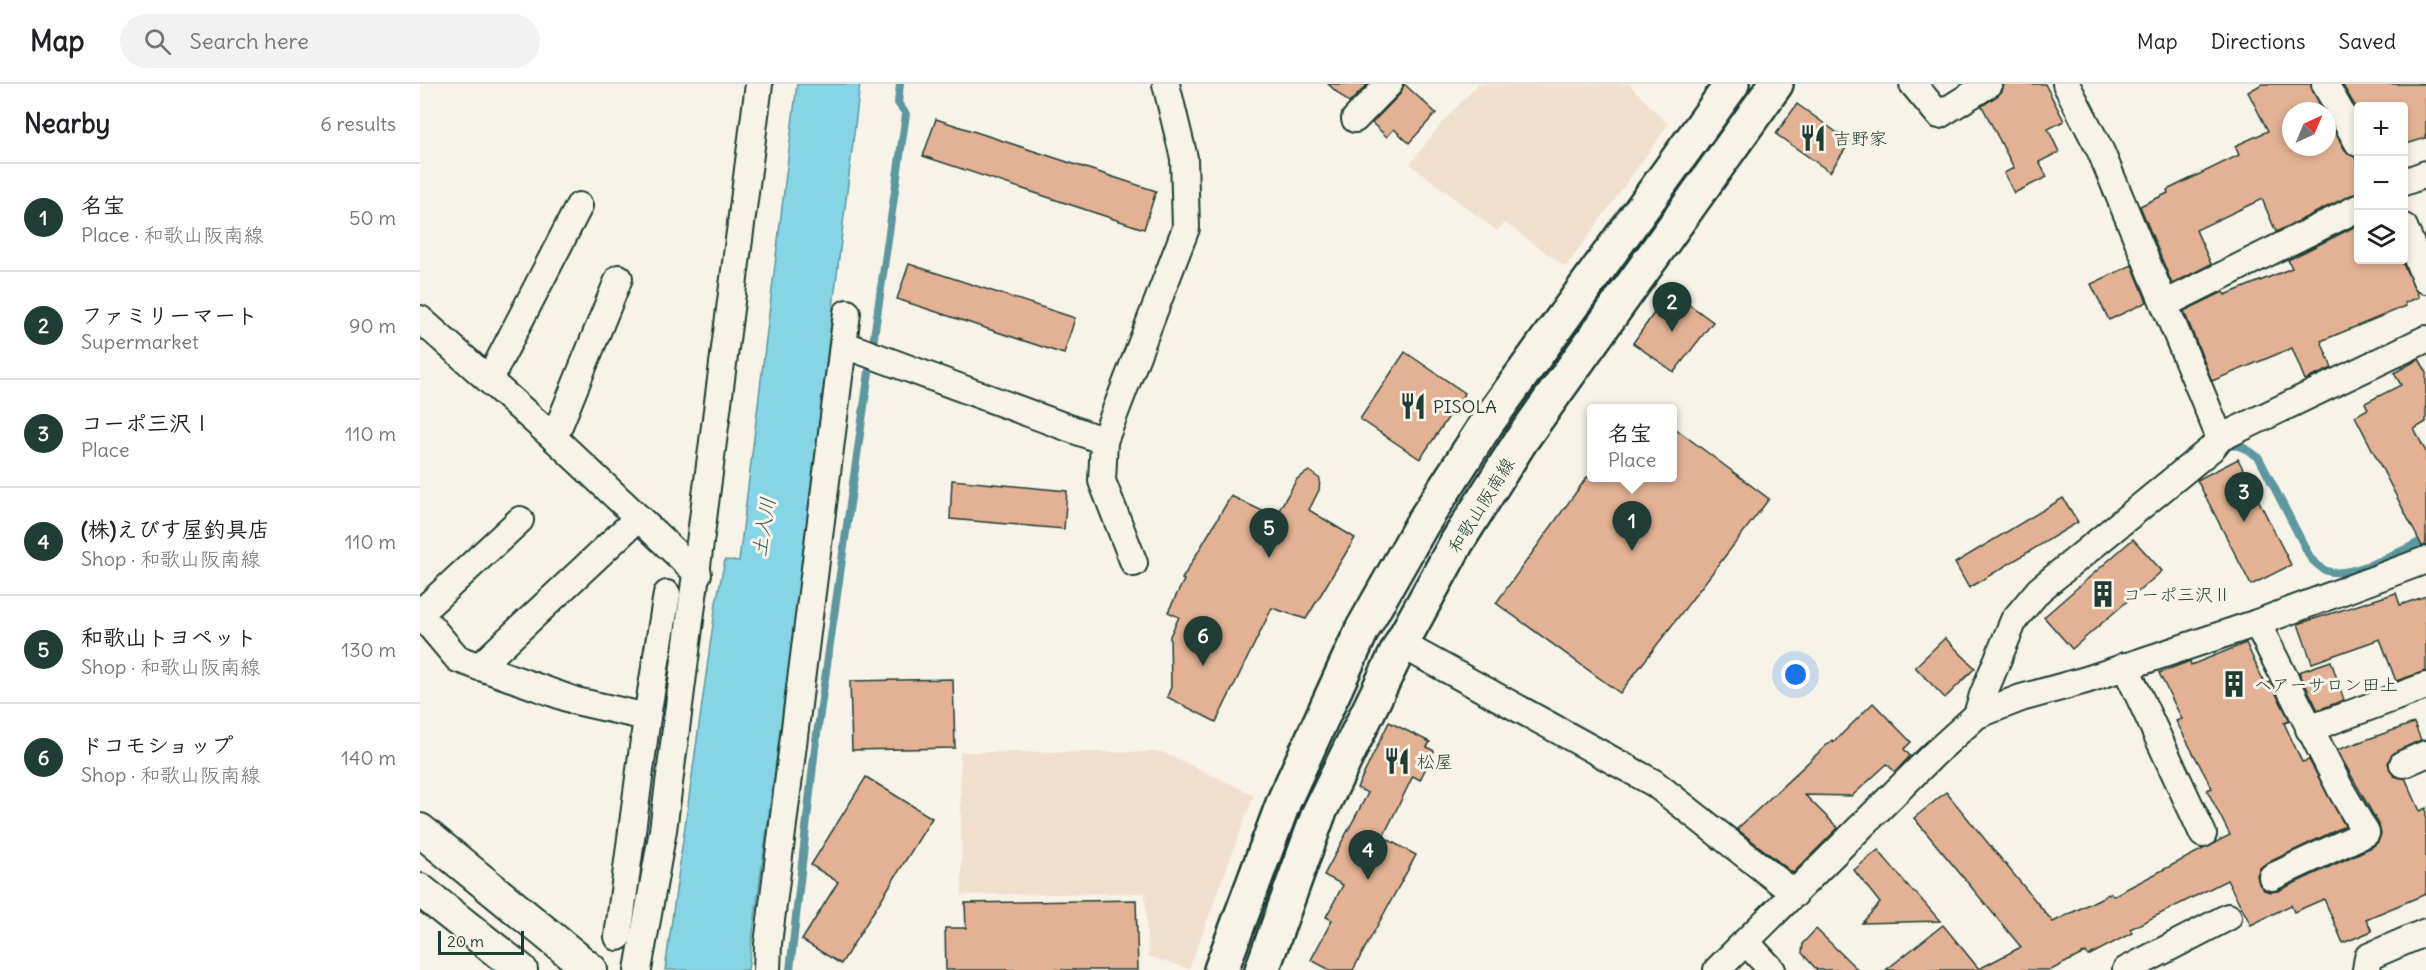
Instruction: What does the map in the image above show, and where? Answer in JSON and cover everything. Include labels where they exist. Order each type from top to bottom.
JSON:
[{"type":"main road","points":[[1221,970],[1284,801],[1362,630],[1422,524],[1487,423],[1732,84]]},
{"type":"main road","name":"和歌山阪南線","points":[[1262,970],[1319,813],[1401,644],[1457,542],[1520,442],[1776,84]]},
{"type":"street","points":[[638,970],[663,830],[698,574],[759,84]]},
{"type":"street","points":[[1134,563],[1102,481],[1104,441],[1186,228],[1184,158],[1166,84]]},
{"type":"street","points":[[1356,119],[1389,84]]},
{"type":"street","points":[[1913,84],[1939,115],[1989,84]]},
{"type":"street","points":[[2066,84],[2101,152],[2165,304],[2216,443]]},
{"type":"street","points":[[2325,84],[2354,136]]},
{"type":"street","points":[[2408,180],[2426,174]]},
{"type":"street","points":[[489,380],[579,206]]},
{"type":"street","points":[[2165,304],[2354,210]]},
{"type":"street","points":[[2408,239],[2426,280]]},
{"type":"street","points":[[554,438],[619,278]]},
{"type":"street","points":[[767,970],[768,944],[847,313]]},
{"type":"street","points":[[420,319],[554,438],[698,574]]},
{"type":"street","points":[[1977,715],[2014,620],[2039,590],[2216,443],[2426,339]]},
{"type":"street","points":[[844,345],[1104,441]]},
{"type":"street","points":[[479,667],[638,518]]},
{"type":"street","points":[[520,520],[420,614],[458,659],[576,701],[647,717]]},
{"type":"street","points":[[1718,970],[1933,755],[1977,715],[2021,698],[2086,681],[2257,623],[2426,560]]},
{"type":"street","points":[[618,937],[647,717],[667,594]]},
{"type":"street","points":[[2257,623],[2340,790],[2366,833],[2272,877]]},
{"type":"street","points":[[1401,644],[1654,783],[1795,894]]},
{"type":"street","points":[[2125,666],[2203,834]]},
{"type":"street","points":[[2309,729],[2426,686]]},
{"type":"street","points":[[420,830],[591,970]]},
{"type":"street","points":[[420,890],[521,970]]},
{"type":"street","points":[[2126,970],[2228,917]]},
{"type":"street","points":[[2366,970],[2368,957],[2426,932]]},
{"type":"street","points":[[1746,942],[1772,970]]},
{"type":"shaded area","points":[[1478,84],[1629,84],[1668,125],[1566,267],[1505,223],[1497,231],[1410,164],[1442,123]]},
{"type":"shaded area","points":[[960,752],[1162,752],[1254,795],[1189,969],[1148,956],[1145,893],[962,895]]},
{"type":"water","name":"土入川","points":[[797,84],[860,84],[796,613],[748,970],[665,970],[716,603],[725,560],[739,561]]},
{"type":"building","points":[[1328,84],[1368,84],[1349,103]]},
{"type":"building","points":[[1404,84],[1436,113],[1409,143],[1394,129],[1387,137],[1372,123],[1400,94]]},
{"type":"building","points":[[2004,84],[2045,84],[2064,121],[2048,129],[2059,152],[2039,162],[2047,177],[2014,193],[2004,173],[2014,168],[1982,106],[2002,91]]},
{"type":"building","points":[[2262,84],[2310,84],[2319,102],[2282,102],[2282,156],[2336,156],[2336,134],[2345,150],[2354,156],[2354,194],[2276,232],[2262,199],[2196,230],[2211,264],[2172,284],[2140,206],[2168,193],[2167,190],[2239,155],[2235,146],[2268,131],[2248,92]]},
{"type":"building","points":[[2342,84],[2426,84],[2426,138],[2408,143],[2408,102],[2354,102],[2354,104]]},
{"type":"building","points":[[1797,104],[1850,142],[1830,172],[1776,134]]},
{"type":"building","points":[[936,119],[1156,191],[1144,229],[923,156]]},
{"type":"building","points":[[2354,227],[2354,264],[2403,264],[2419,297],[2405,303],[2406,306],[2321,341],[2332,368],[2305,380],[2292,348],[2212,381],[2184,311],[2223,292],[2225,295],[2292,268],[2288,260]]},
{"type":"building","points":[[909,264],[1075,318],[1064,354],[897,299]]},
{"type":"building","points":[[2132,265],[2147,302],[2109,320],[2091,284]]},
{"type":"building","points":[[1683,300],[1713,322],[1674,372],[1633,343],[1661,303]]},
{"type":"building","name":"PISOLA","points":[[1405,352],[1465,393],[1420,459],[1360,419]]},
{"type":"building","points":[[2419,359],[2426,371],[2426,422],[2414,429],[2426,452],[2426,545],[2422,546],[2355,416],[2368,409],[2365,403],[2401,385],[2394,373]]},
{"type":"building","points":[[1677,430],[1769,499],[1620,693],[1496,603],[1587,477],[1587,482],[1677,482]]},
{"type":"building","points":[[2238,459],[2291,565],[2251,585],[2197,480]]},
{"type":"building","points":[[1309,471],[1320,479],[1319,490],[1309,510],[1355,538],[1306,619],[1272,608],[1216,722],[1167,697],[1171,687],[1170,636],[1179,617],[1168,612],[1184,580],[1182,579],[1231,496],[1275,517],[1297,479]]},
{"type":"building","points":[[952,480],[1067,491],[1064,529],[950,519]]},
{"type":"building","points":[[2063,498],[2078,522],[1969,588],[1955,563]]},
{"type":"building","name":"コーポ三沢Ⅱ","points":[[2133,539],[2162,571],[2072,649],[2044,617]]},
{"type":"building","points":[[2396,593],[2400,605],[2426,596],[2426,671],[2396,681],[2380,639],[2312,663],[2298,624]]},
{"type":"building","points":[[1945,638],[1975,668],[1945,698],[1915,667]]},
{"type":"building","points":[[2246,643],[2265,684],[2270,682],[2290,721],[2284,723],[2302,762],[2309,760],[2345,826],[2265,864],[2257,875],[2259,884],[2264,890],[2278,891],[2372,847],[2378,842],[2381,834],[2379,825],[2337,750],[2414,723],[2421,740],[2397,751],[2388,763],[2394,776],[2405,778],[2420,811],[2426,808],[2426,894],[2366,919],[2372,931],[2343,943],[2324,899],[2294,912],[2291,905],[2251,925],[2227,880],[2130,929],[2132,933],[2088,956],[2086,952],[2051,970],[1886,970],[1943,925],[1979,969],[2021,947],[1914,818],[1946,792],[2053,922],[2111,893],[2113,896],[2230,835],[2207,790],[2212,788],[2176,721],[2182,719],[2159,673],[2190,661],[2191,665]]},
{"type":"building","points":[[2331,661],[2344,700],[2318,710],[2299,672]]},
{"type":"building","points":[[953,679],[955,748],[852,750],[850,681]]},
{"type":"building","points":[[1873,703],[1911,742],[1904,749],[1910,756],[1895,772],[1887,764],[1852,796],[1805,795],[1838,828],[1793,873],[1737,829],[1832,740],[1834,742]]},
{"type":"building","points":[[1389,722],[1430,742],[1427,747],[1434,751],[1420,780],[1413,776],[1383,837],[1416,855],[1353,970],[1330,970],[1311,960],[1332,920],[1326,917],[1343,885],[1324,875],[1368,793],[1357,788]]},
{"type":"building","points":[[866,777],[932,818],[841,964],[802,940],[838,882],[811,865]]},
{"type":"building","points":[[1878,850],[1940,921],[1862,923],[1880,903],[1854,870]]},
{"type":"building","points":[[1136,900],[1138,970],[946,970],[945,928],[966,928],[965,903]]},
{"type":"building","points":[[1816,929],[1858,970],[1817,970],[1802,953],[1803,943]]},
{"type":"waterway","points":[[790,970],[815,748],[906,114],[898,103],[900,84]]},
{"type":"waterway","points":[[2227,446],[2244,448],[2259,458],[2311,559],[2327,571],[2350,571],[2363,567],[2426,539]]},
{"type":"place","name":"吉野家","points":[[1813,138]]},
{"type":"place","name":"ファミリーマート","points":[[1672,332]]},
{"type":"place","name":"PISOLA","points":[[1413,406]]},
{"type":"place","name":"コーポ三沢Ⅰ","points":[[2244,522]]},
{"type":"place","name":"名宝","points":[[1632,551]]},
{"type":"place","name":"和歌山トヨペット","points":[[1269,558]]},
{"type":"place","name":"コーポ三沢Ⅱ","points":[[2103,594]]},
{"type":"place","name":"ドコモショップ","points":[[1203,666]]},
{"type":"place","name":"ヘアーサロン田上","points":[[2234,684]]},
{"type":"place","name":"松屋","points":[[1397,761]]},
{"type":"place","name":"(株)えびす屋釣具店","points":[[1368,880]]}]
